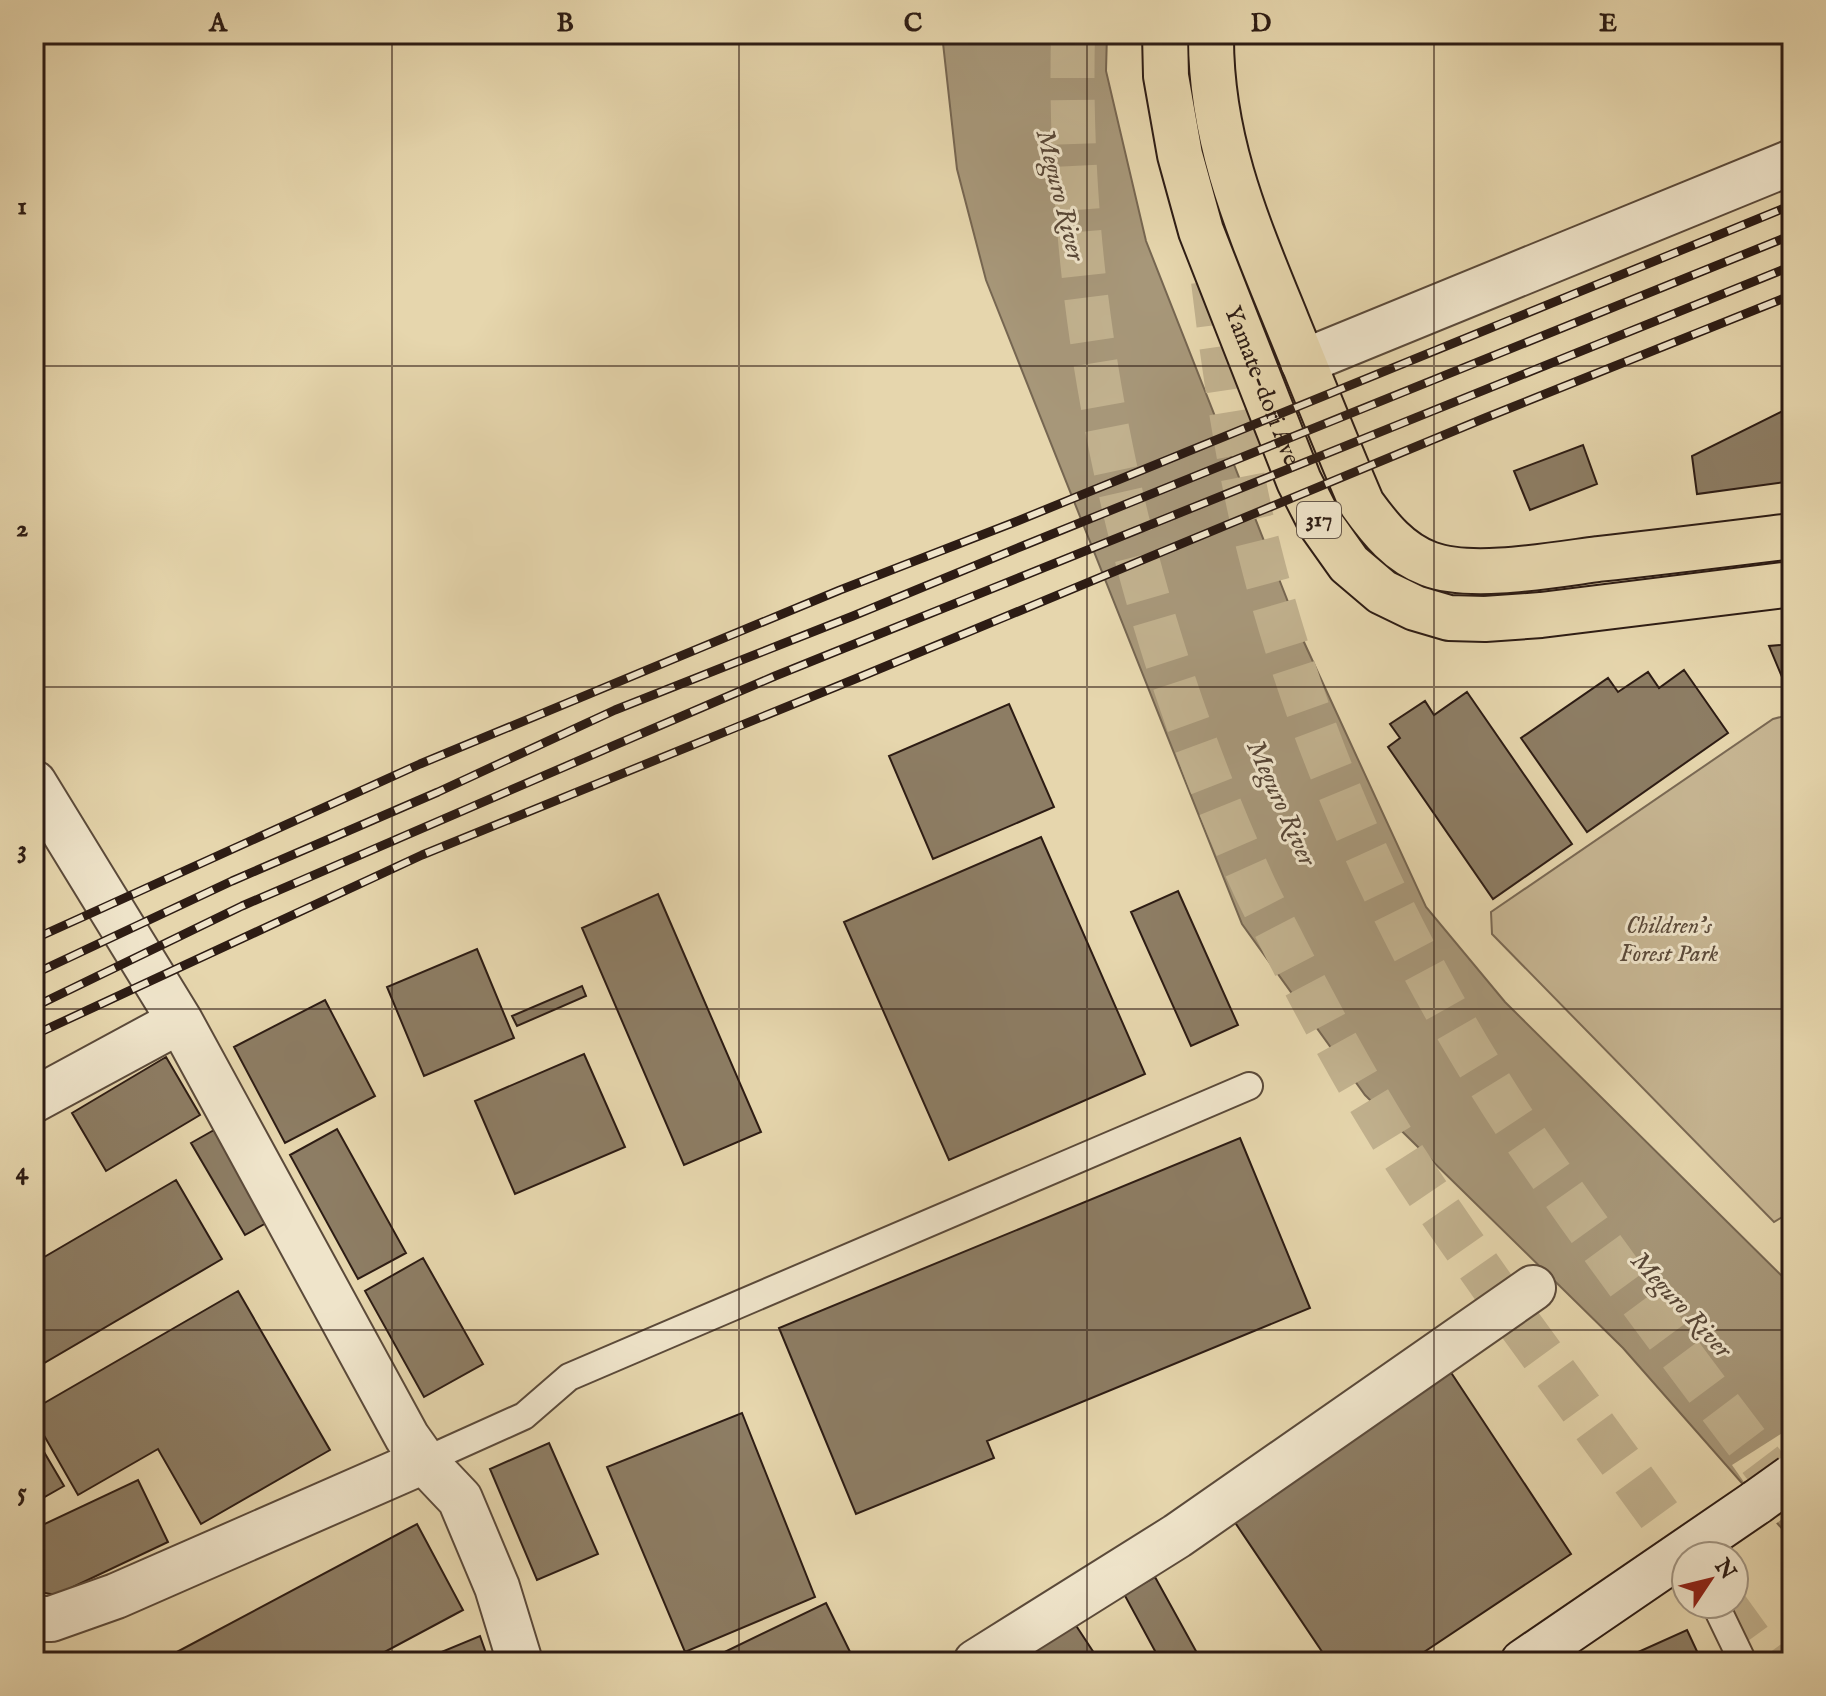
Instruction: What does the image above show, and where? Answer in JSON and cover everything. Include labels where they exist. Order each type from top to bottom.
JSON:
[{"type":"main road","name":"Yamate-dori Ave.","points":[[1165,34],[1166,76],[1180,155],[1201,231],[1299,481],[1322,526],[1349,564],[1382,592],[1415,608],[1449,618],[1541,615],[1792,584]]},
{"type":"main road","name":"Yamate-dori Ave.","points":[[1211,34],[1211,66],[1223,144],[1246,222],[1362,504],[1381,530],[1402,549],[1429,564],[1457,570],[1485,571],[1792,536]]},
{"type":"street","points":[[1303,362],[1792,162]]},
{"type":"street","points":[[34,783],[180,1021],[407,1437],[424,1461],[460,1499],[497,1587],[520,1662]]},
{"type":"street","points":[[34,1100],[180,1021]]},
{"type":"street","points":[[976,1662],[1177,1536],[1533,1288]]},
{"type":"street","points":[[34,1619],[51,1619],[116,1596],[424,1461]]},
{"type":"street","points":[[1707,1540],[1792,1477]]},
{"type":"street","points":[[1523,1662],[1670,1566]]},
{"type":"lane","points":[[424,1461],[524,1416],[569,1377],[1249,1086]]},
{"type":"lane","points":[[1723,1620],[1743,1662]]},
{"type":"green space","name":"Children's Forest Park","points":[[1792,714],[1792,1211],[1774,1222],[1492,934],[1491,912],[1773,719]]},
{"type":"water","name":"Meguro River","points":[[942,34],[1107,34],[1106,71],[1146,241],[1303,640],[1426,907],[1505,1002],[1792,1286],[1792,1540],[1623,1348],[1365,1095],[1242,924],[986,280],[957,169]]},
{"type":"pier","points":[[1792,1427],[1792,1512],[1774,1525],[1732,1465]]},
{"type":"building","points":[[1774,34],[1792,34],[1792,45],[1776,36]]},
{"type":"building","points":[[1791,407],[1792,481],[1697,494],[1692,456]]},
{"type":"building","points":[[1583,445],[1597,484],[1530,510],[1514,471]]},
{"type":"building","points":[[1792,644],[1792,673],[1782,677],[1769,646]]},
{"type":"building","points":[[1684,670],[1728,733],[1587,832],[1521,738],[1608,678],[1618,692],[1648,672],[1659,688]]},
{"type":"building","points":[[1467,692],[1572,844],[1493,899],[1388,747],[1400,738],[1390,724],[1425,701],[1434,715]]},
{"type":"building","points":[[1009,704],[1054,807],[933,859],[889,756]]},
{"type":"building","points":[[1041,837],[1145,1074],[949,1160],[844,922]]},
{"type":"building","points":[[1178,891],[1238,1025],[1191,1046],[1131,912]]},
{"type":"building","points":[[658,894],[761,1132],[684,1165],[582,928]]},
{"type":"building","points":[[477,949],[514,1038],[424,1076],[387,987]]},
{"type":"building","points":[[582,986],[586,996],[517,1026],[512,1016]]},
{"type":"building","points":[[325,1000],[375,1096],[285,1143],[234,1047]]},
{"type":"building","points":[[584,1054],[625,1147],[515,1194],[475,1101]]},
{"type":"building","points":[[166,1057],[200,1115],[106,1171],[72,1113]]},
{"type":"building","points":[[337,1129],[406,1253],[358,1279],[290,1155]]},
{"type":"building","points":[[214,1130],[268,1222],[245,1235],[191,1143]]},
{"type":"building","points":[[1240,1138],[1310,1308],[987,1441],[994,1458],[856,1514],[779,1328]]},
{"type":"building","points":[[176,1180],[222,1259],[34,1369],[34,1263]]},
{"type":"building","points":[[423,1258],[483,1364],[424,1397],[365,1291]]},
{"type":"building","points":[[238,1291],[330,1450],[201,1524],[158,1449],[78,1495],[34,1418],[34,1409]]},
{"type":"building","points":[[1450,1371],[1571,1554],[1409,1662],[1329,1662],[1232,1518]]},
{"type":"building","points":[[742,1413],[815,1597],[685,1652],[607,1467]]},
{"type":"building","points":[[34,1435],[64,1486],[34,1503]]},
{"type":"building","points":[[549,1443],[598,1554],[537,1580],[490,1469]]},
{"type":"building","points":[[138,1480],[168,1542],[56,1595],[34,1591],[34,1529]]},
{"type":"building","points":[[417,1524],[463,1610],[366,1662],[158,1662]]},
{"type":"building","points":[[1155,1577],[1202,1662],[1161,1662],[1124,1594]]},
{"type":"building","points":[[826,1603],[855,1662],[704,1662]]},
{"type":"building","points":[[1073,1621],[1100,1662],[1038,1662],[1030,1650]]},
{"type":"building","points":[[1687,1630],[1702,1662],[1616,1662]]},
{"type":"building","points":[[480,1636],[488,1659],[480,1662],[436,1662],[434,1655]]},
{"type":"tunnel","points":[[1073,34],[1074,143],[1081,251],[1095,359],[1115,466],[1140,571],[1208,777],[1262,903],[1332,1035],[1396,1145],[1505,1304],[1677,1540]]},
{"type":"tunnel","points":[[1213,281],[1238,451],[1260,553],[1300,688],[1381,884],[1446,1010],[1516,1125],[1631,1287],[1792,1502]]},
{"type":"tunnel","points":[[1736,1620],[1766,1662]]},
{"type":"railway","points":[[34,939],[420,764],[840,590],[1015,522],[1792,205]]},
{"type":"railway","points":[[34,974],[232,881],[438,792],[615,710],[1792,235]]},
{"type":"railway","points":[[34,1007],[242,906],[775,676],[1792,266]]},
{"type":"railway","points":[[34,1035],[422,855],[1792,295]]}]
